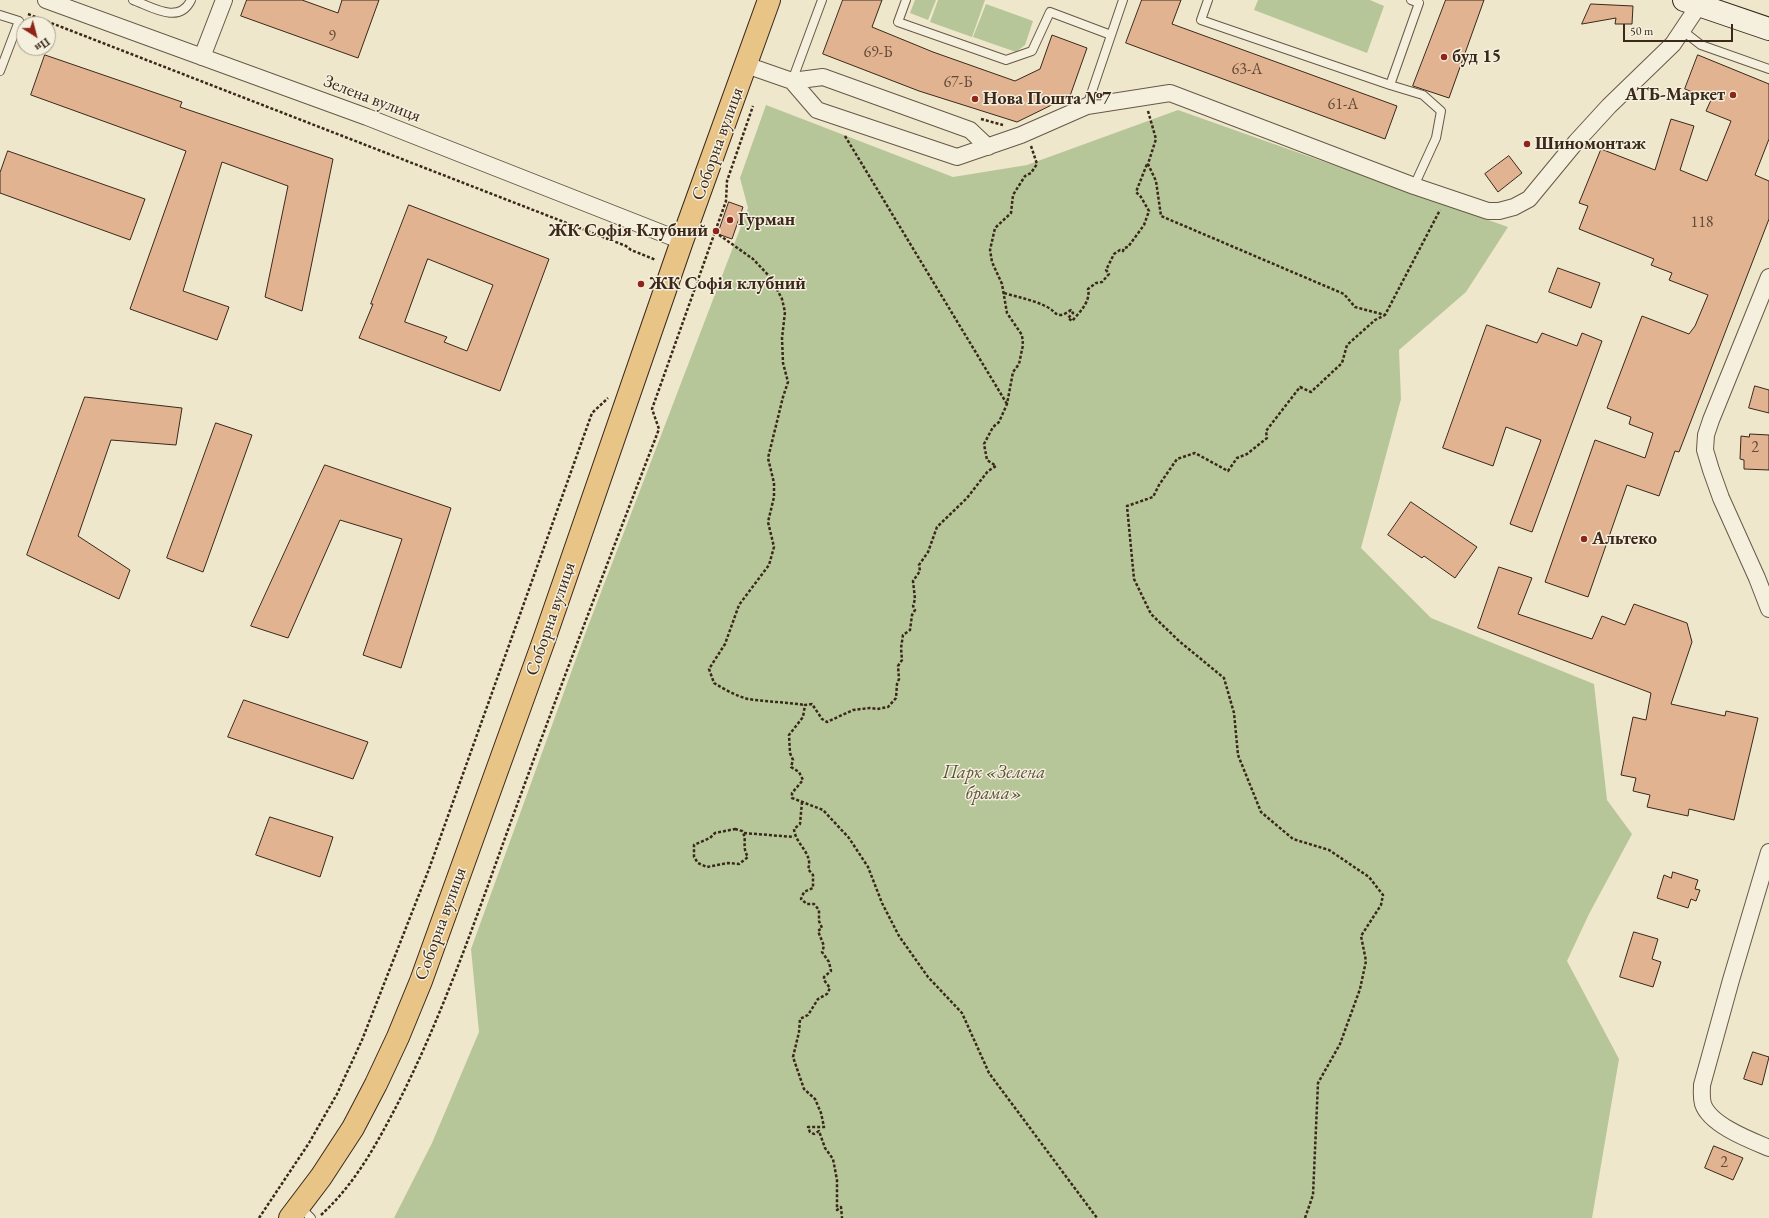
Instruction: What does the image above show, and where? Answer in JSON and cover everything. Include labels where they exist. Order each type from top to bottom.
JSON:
[{"type":"main road","name":"Соборна вулиця","points":[[300,1214],[321,1177],[353,1128],[380,1078],[415,995],[544,640],[682,241],[769,0]]},
{"type":"main road","points":[[1692,2],[1769,29]]},
{"type":"street","name":"Зелена вулиця","points":[[46,0],[367,117],[682,241]]},
{"type":"street","points":[[202,57],[224,0]]},
{"type":"street","points":[[792,81],[817,110],[957,157],[1021,135],[1087,106],[1170,93],[1414,186],[1488,211],[1499,211],[1514,207],[1529,199],[1576,142],[1609,106],[1673,44],[1683,30],[1692,2]]},
{"type":"street","points":[[746,65],[792,81],[823,77],[970,130],[988,147]]},
{"type":"street","points":[[1769,277],[1711,420],[1706,435],[1705,450],[1721,498],[1757,578],[1769,609]]},
{"type":"street","points":[[1769,852],[1731,980],[1702,1085],[1701,1095],[1703,1105],[1710,1116],[1742,1136],[1769,1148]]},
{"type":"lane","points":[[133,0],[166,13],[176,14],[186,9],[191,0]]},
{"type":"lane","points":[[792,81],[822,0]]},
{"type":"lane","points":[[906,0],[898,22],[1006,60],[1032,51],[1050,12],[1111,35]]},
{"type":"lane","points":[[1087,106],[1123,0]]},
{"type":"lane","points":[[1208,0],[1201,20],[1423,95],[1441,111],[1436,138],[1414,186]]},
{"type":"lane","points":[[1390,85],[1419,3],[1411,0]]},
{"type":"lane","points":[[0,15],[19,22],[0,70]]},
{"type":"lane","points":[[1683,30],[1701,45],[1769,69]]},
{"type":"path","points":[[22,12],[626,246],[631,250],[656,260],[654,268]]},
{"type":"path","points":[[1004,293],[1034,300],[1060,315],[1071,310],[1073,313],[1068,318],[1072,321],[1085,306],[1090,294],[1088,289],[1096,283],[1102,282],[1109,274],[1106,270],[1114,254],[1120,250],[1123,252],[1124,248],[1128,248],[1144,225],[1149,211],[1141,197],[1136,192],[1148,164],[1156,139],[1144,97]]},
{"type":"path","points":[[318,1218],[336,1201],[363,1166],[420,1061],[448,991],[534,757],[658,429],[652,409],[726,201],[727,181],[753,106]]},
{"type":"path","points":[[832,115],[1007,404]]},
{"type":"path","points":[[975,117],[1004,125]]},
{"type":"path","points":[[715,232],[753,259],[771,278],[782,299],[785,312],[782,338],[783,363],[788,382],[768,458],[774,483],[774,497],[768,522],[774,547],[770,565],[739,605],[725,644],[709,669],[714,683],[748,699],[789,702],[805,705],[812,704],[822,719],[827,722],[853,710],[870,708],[877,710],[888,707],[896,698],[899,679],[898,666],[902,660],[901,648],[903,635],[910,630],[912,615],[915,610],[913,606],[915,599],[913,581],[920,571],[919,566],[928,552],[937,527],[968,498],[988,471],[996,466],[987,460],[984,444],[993,427],[999,422],[1007,404],[1013,372],[1019,364],[1023,345],[1022,336],[1007,313],[1002,284],[992,262],[990,250],[995,228],[1010,213],[1013,195],[1025,176],[1031,173],[1037,164],[1033,148],[1021,135]]},
{"type":"path","points":[[1148,164],[1156,181],[1161,216],[1344,294],[1355,307],[1385,315]]},
{"type":"path","points":[[1305,1218],[1313,1195],[1318,1083],[1340,1044],[1360,990],[1366,961],[1361,936],[1381,905],[1383,895],[1369,877],[1329,850],[1293,839],[1261,812],[1238,755],[1234,713],[1224,678],[1180,642],[1152,614],[1134,579],[1127,506],[1153,497],[1159,484],[1177,459],[1195,453],[1228,471],[1238,458],[1247,454],[1267,438],[1266,431],[1300,387],[1311,392],[1342,363],[1347,345],[1374,320],[1385,315],[1447,197]]},
{"type":"path","points":[[259,1218],[309,1143],[337,1094],[362,1040],[429,868],[592,413],[609,397]]},
{"type":"path","points":[[805,705],[803,717],[789,735],[790,754],[793,760],[791,767],[799,772],[803,780],[792,793],[792,798],[823,810],[849,838],[868,867],[882,903],[899,936],[928,977],[962,1013],[989,1073],[1097,1218]]},
{"type":"path","points":[[802,802],[800,824],[794,829],[794,837],[807,855],[810,864],[808,869],[812,875],[813,888],[804,892],[801,900],[807,904],[814,904],[819,910],[819,921],[822,928],[818,931],[824,946],[822,952],[829,962],[831,971],[824,977],[824,980],[830,988],[827,994],[818,999],[808,1015],[800,1019],[799,1032],[793,1057],[804,1089],[815,1098],[821,1113],[824,1127],[808,1127],[810,1132],[814,1134],[819,1131],[825,1148],[833,1159],[837,1180],[837,1210],[841,1207],[842,1218]]},
{"type":"path","points":[[744,833],[744,851],[748,857],[738,864],[728,863],[707,867],[698,863],[694,857],[694,845],[710,838],[715,833],[736,829],[744,833],[794,837]]},
{"type":"green space","points":[[915,0],[936,0],[928,20],[910,13]]},
{"type":"green space","points":[[938,0],[985,0],[972,37],[930,22]]},
{"type":"green space","points":[[1258,0],[1370,0],[1384,6],[1367,53],[1254,10]]},
{"type":"green space","points":[[986,4],[1033,21],[1025,45],[1016,52],[973,37]]},
{"type":"green space","name":"Парк «Зелена брама»","points":[[766,105],[953,177],[1027,165],[1178,110],[1508,227],[1466,292],[1399,350],[1401,399],[1361,548],[1431,618],[1594,684],[1607,800],[1632,834],[1589,914],[1567,961],[1619,1059],[1592,1218],[394,1218],[432,1143],[479,1032],[471,949],[585,634],[748,208],[740,178]]},
{"type":"building","points":[[247,0],[302,0],[338,13],[342,0],[379,0],[358,58],[241,16]]},
{"type":"building","points":[[843,0],[882,0],[872,27],[933,52],[1015,81],[1040,69],[1052,35],[1087,48],[1070,96],[1017,122],[919,91],[823,54]]},
{"type":"building","points":[[1142,0],[1181,0],[1172,24],[1397,106],[1385,139],[1126,43]]},
{"type":"building","name":"буд 15","points":[[1446,0],[1484,0],[1449,98],[1413,86]]},
{"type":"building","points":[[1591,4],[1633,6],[1632,24],[1615,24],[1616,18],[1582,24]]},
{"type":"building","points":[[1698,55],[1769,84],[1769,139],[1755,175],[1769,181],[1769,219],[1679,452],[1675,451],[1659,496],[1627,485],[1588,597],[1545,582],[1595,440],[1645,458],[1653,433],[1629,424],[1631,417],[1607,408],[1642,316],[1689,334],[1695,326],[1708,295],[1669,280],[1672,273],[1651,265],[1654,259],[1579,229],[1588,206],[1579,203],[1601,149],[1655,170],[1671,119],[1694,126],[1680,170],[1707,181],[1731,121],[1706,111],[1711,100],[1685,89]]},
{"type":"building","points":[[45,56],[48,56],[182,102],[180,107],[333,159],[302,311],[265,297],[288,186],[222,162],[183,291],[229,307],[217,340],[130,309],[186,151],[31,95]]},
{"type":"building","points":[[8,151],[145,199],[130,240],[0,193],[0,173]]},
{"type":"building","points":[[1509,156],[1522,173],[1498,192],[1485,174]]},
{"type":"building","name":"Гурман","points":[[729,202],[743,207],[732,239],[718,234]]},
{"type":"building","points":[[409,205],[549,259],[500,391],[359,338],[373,304],[371,304]],"holes":[[[428,259],[493,285],[467,351],[444,342],[447,337],[405,322]]]},
{"type":"building","points":[[1558,268],[1600,283],[1591,308],[1549,292]]},
{"type":"building","points":[[1487,325],[1537,343],[1542,333],[1577,346],[1582,333],[1602,341],[1532,532],[1510,524],[1541,440],[1506,427],[1493,466],[1443,448]]},
{"type":"building","points":[[1755,386],[1769,390],[1769,413],[1749,408]]},
{"type":"building","points":[[85,397],[182,408],[176,445],[111,440],[78,536],[130,570],[119,599],[27,555]]},
{"type":"building","points":[[216,423],[252,435],[203,572],[167,558]]},
{"type":"building","points":[[1750,434],[1769,435],[1769,470],[1744,469],[1744,460],[1740,459],[1741,436],[1749,437]]},
{"type":"building","points":[[325,465],[451,508],[401,668],[363,655],[402,539],[340,520],[288,638],[251,626]]},
{"type":"building","points":[[1411,502],[1477,547],[1455,578],[1424,556],[1422,558],[1388,535]]},
{"type":"building","points":[[1499,567],[1532,578],[1518,614],[1592,639],[1602,616],[1625,625],[1634,604],[1687,623],[1692,642],[1671,704],[1725,716],[1726,711],[1758,718],[1734,820],[1689,809],[1688,816],[1647,807],[1650,795],[1633,791],[1636,778],[1621,775],[1633,717],[1646,720],[1651,693],[1478,628]]},
{"type":"building","points":[[244,700],[368,742],[353,779],[228,737]]},
{"type":"building","points":[[270,817],[333,837],[320,877],[256,855]]},
{"type":"building","points":[[1673,872],[1698,880],[1695,889],[1700,890],[1696,901],[1691,899],[1688,908],[1657,898],[1664,875],[1671,878]]},
{"type":"building","points":[[1634,932],[1658,939],[1652,959],[1661,962],[1653,987],[1620,977]]},
{"type":"building","points":[[1753,1052],[1769,1057],[1762,1085],[1744,1079]]},
{"type":"building","points":[[1714,1146],[1743,1158],[1733,1180],[1705,1168]]},
{"type":"place","name":"буд 15","points":[[1444,57]]},
{"type":"place","name":"АТБ-Маркет","points":[[1733,95]]},
{"type":"place","name":"Нова Пошта №7","points":[[975,99]]},
{"type":"place","name":"Шиномонтаж","points":[[1527,144]]},
{"type":"place","name":"Гурман","points":[[730,220]]},
{"type":"place","name":"ЖК Софія Клубний","points":[[716,231]]},
{"type":"place","name":"ЖК Софія клубний","points":[[641,284]]},
{"type":"place","name":"Альтеко","points":[[1584,539]]}]
